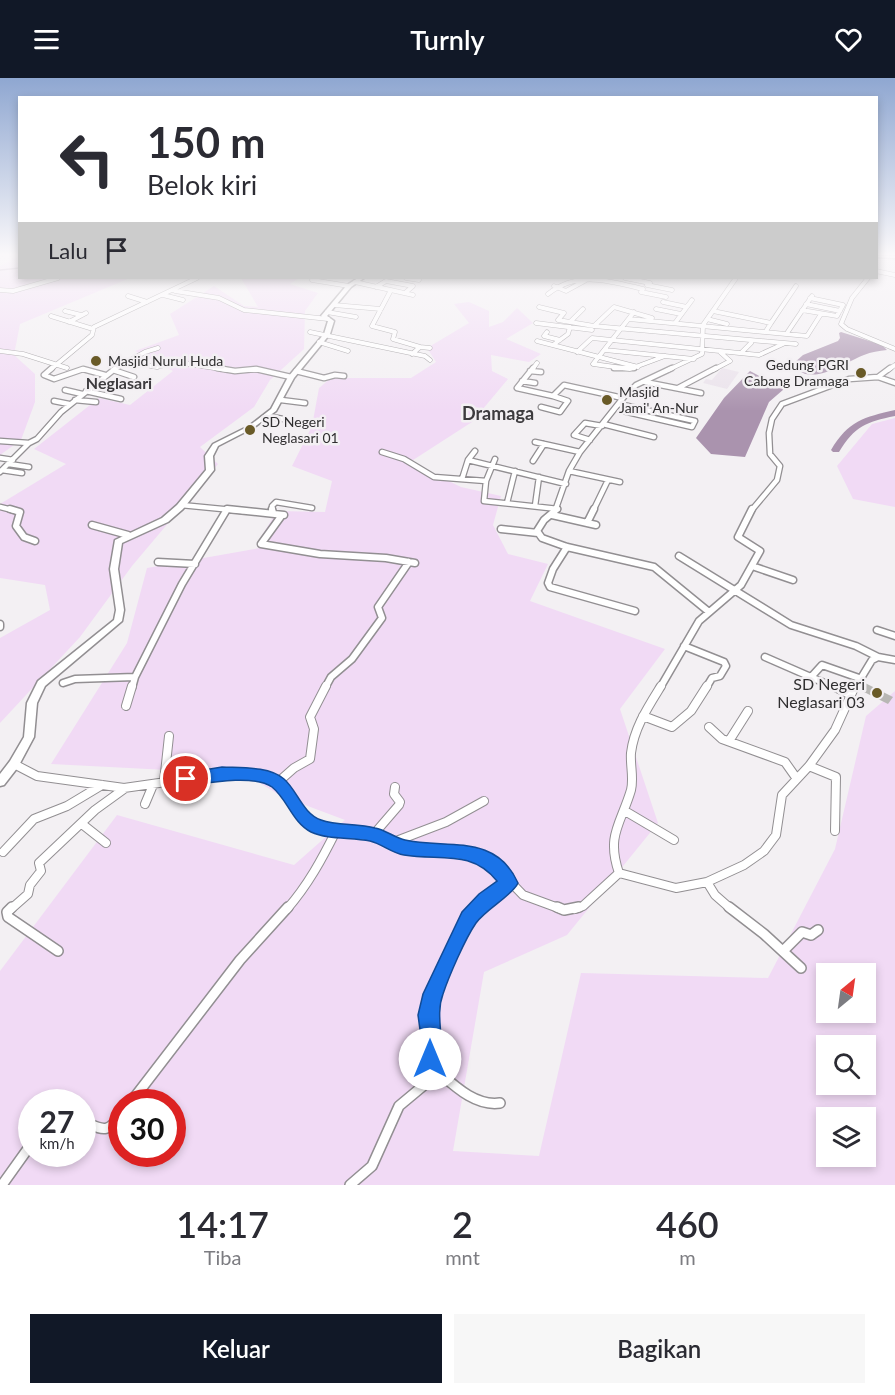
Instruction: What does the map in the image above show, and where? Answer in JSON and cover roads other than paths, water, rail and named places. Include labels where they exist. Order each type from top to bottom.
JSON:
[{"type":"street","points":[[51,316],[93,329],[136,308]]},
{"type":"street","points":[[238,308],[243,310],[356,317]]},
{"type":"street","points":[[328,316],[333,308]]},
{"type":"street","points":[[365,308],[381,309],[372,327],[395,332],[393,339],[430,348]]},
{"type":"street","points":[[542,308],[564,313],[558,320],[570,325]]},
{"type":"street","points":[[593,328],[612,308]]},
{"type":"street","points":[[616,308],[662,321]]},
{"type":"street","points":[[675,323],[686,308]]},
{"type":"street","points":[[538,533],[541,523],[558,509],[569,471],[580,452],[623,398],[644,381],[702,354],[703,325],[715,308]]},
{"type":"street","points":[[766,331],[781,308]]},
{"type":"street","points":[[787,333],[802,310],[837,316],[841,309],[832,308]]},
{"type":"street","points":[[848,308],[841,324],[847,329],[895,349]]},
{"type":"street","points":[[553,345],[568,334],[570,325],[583,309]]},
{"type":"street","points":[[656,309],[681,314]]},
{"type":"street","points":[[65,311],[81,315]]},
{"type":"street","points":[[713,311],[771,323]]},
{"type":"street","points":[[634,312],[593,364],[624,371],[642,367],[665,356]]},
{"type":"street","points":[[69,322],[86,313]]},
{"type":"street","points":[[629,319],[808,335],[821,314]]},
{"type":"street","points":[[0,782],[14,764],[29,737],[32,703],[39,687],[48,677],[66,665],[118,621],[120,610],[114,569],[117,543],[128,535],[165,520],[181,505],[210,470],[209,456],[215,445],[251,427],[274,411],[294,374],[327,334],[331,321],[328,316]]},
{"type":"street","points":[[707,320],[748,329]]},
{"type":"street","points":[[536,323],[784,343],[797,343],[796,334]]},
{"type":"street","points":[[93,329],[92,335],[44,376],[62,380],[82,369],[105,375]]},
{"type":"street","points":[[310,332],[327,334],[430,360]]},
{"type":"street","points":[[547,332],[544,336],[560,340]]},
{"type":"street","points":[[702,337],[778,346]]},
{"type":"street","points":[[577,352],[590,338],[761,355],[784,343]]},
{"type":"street","points":[[537,341],[598,358],[642,367]]},
{"type":"street","points":[[320,342],[348,351]]},
{"type":"street","points":[[741,353],[752,343]]},
{"type":"street","points":[[412,354],[420,347]]},
{"type":"street","points":[[1,475],[29,443],[37,439],[69,404],[105,375],[145,352],[158,348]]},
{"type":"street","points":[[605,350],[694,359]]},
{"type":"street","points":[[0,351],[23,354],[67,368]]},
{"type":"street","points":[[678,388],[730,361],[720,352]]},
{"type":"street","points":[[128,362],[157,367],[175,362],[235,371],[256,369],[324,378],[335,375],[344,376]]},
{"type":"street","points":[[537,363],[518,389],[568,400],[560,412],[541,407]]},
{"type":"street","points":[[878,377],[895,365]]},
{"type":"street","points":[[113,370],[134,376]]},
{"type":"street","points":[[530,371],[541,372]]},
{"type":"street","points":[[619,873],[613,856],[613,837],[625,811],[633,781],[633,743],[643,716],[699,621],[735,592],[746,579],[760,549],[738,537],[754,506],[777,480],[780,466],[770,452],[769,433],[774,416],[784,403],[849,379],[878,377],[895,383]]},
{"type":"street","points":[[522,381],[535,383]]},
{"type":"street","points":[[644,381],[701,393]]},
{"type":"street","points":[[553,396],[564,385],[623,398]]},
{"type":"street","points":[[65,390],[121,399]]},
{"type":"street","points":[[75,400],[96,402]]},
{"type":"street","points":[[281,400],[305,403]]},
{"type":"street","points":[[54,401],[69,404]]},
{"type":"street","points":[[619,404],[695,421],[692,427],[623,411]]},
{"type":"street","points":[[267,416],[282,420]]},
{"type":"street","points":[[590,440],[574,435],[585,423],[654,436]]},
{"type":"street","points":[[0,441],[29,443]]},
{"type":"street","points":[[535,442],[580,452]]},
{"type":"street","points":[[533,461],[544,444]]},
{"type":"street","points":[[462,479],[468,460],[475,451]]},
{"type":"street","points":[[382,452],[404,459],[431,476],[486,481]]},
{"type":"street","points":[[0,458],[29,467]]},
{"type":"street","points":[[495,459],[486,481],[483,500],[558,509]]},
{"type":"street","points":[[468,460],[566,484]]},
{"type":"street","points":[[507,503],[515,471]]},
{"type":"street","points":[[569,471],[620,482]]},
{"type":"street","points":[[1,475],[22,473]]},
{"type":"street","points":[[535,506],[539,477]]},
{"type":"street","points":[[587,523],[608,480]]},
{"type":"street","points":[[273,513],[272,506],[276,502],[312,508]]},
{"type":"street","points":[[181,505],[283,515],[261,544],[320,554],[412,562],[378,607],[382,618],[368,641],[331,677],[317,703],[310,717],[314,729],[310,759],[294,768],[278,783]]},
{"type":"street","points":[[0,507],[20,512],[16,526],[24,537],[35,541]]},
{"type":"street","points":[[126,706],[135,677],[182,584],[226,511]]},
{"type":"street","points":[[552,515],[596,525]]},
{"type":"street","points":[[92,525],[128,535]]},
{"type":"street","points":[[501,529],[538,533],[546,540],[567,547],[654,567],[709,612]]},
{"type":"street","points":[[567,547],[551,573],[548,583],[550,587],[635,611]]},
{"type":"street","points":[[679,556],[791,625],[856,646],[878,657],[895,660]]},
{"type":"street","points":[[158,562],[195,564]]},
{"type":"street","points":[[752,566],[793,580]]},
{"type":"street","points":[[877,630],[895,636]]},
{"type":"street","points":[[643,716],[672,727],[691,711],[712,678],[720,676],[726,666],[724,662],[684,646]]},
{"type":"street","points":[[765,657],[852,695]]},
{"type":"street","points":[[619,873],[673,888],[707,882],[751,861],[770,845],[776,835],[782,795],[809,766],[838,724],[859,678],[872,660],[878,657]]},
{"type":"street","points":[[812,676],[822,665],[859,678]]},
{"type":"street","points":[[63,683],[75,679],[135,677]]},
{"type":"street","points":[[729,741],[748,711]]},
{"type":"street","points":[[709,727],[718,736],[785,762],[797,779]]},
{"type":"street","points":[[164,782],[169,736]]},
{"type":"street","points":[[14,764],[37,776],[124,788],[234,774],[260,776],[278,783],[309,822],[336,831],[374,834],[403,847],[455,850],[474,854],[491,862],[510,883],[530,898],[570,910],[585,904],[619,873]]},
{"type":"street","points":[[809,766],[836,777],[835,831]]},
{"type":"street","points":[[3,852],[34,819],[67,806],[102,785]]},
{"type":"street","points":[[145,804],[153,785]]},
{"type":"street","points":[[374,834],[399,805],[394,795],[395,787]]},
{"type":"street","points":[[58,951],[6,914],[28,894],[30,885],[41,871],[39,863],[124,788]]},
{"type":"street","points":[[390,843],[446,822],[484,801]]},
{"type":"street","points":[[625,811],[674,840]]},
{"type":"street","points":[[81,824],[106,843]]},
{"type":"street","points":[[141,1089],[240,960],[300,893],[318,867],[336,831]]},
{"type":"street","points":[[707,882],[724,904],[784,950],[801,968]]},
{"type":"street","points":[[350,1185],[372,1166],[391,1118],[402,1101],[420,1091],[423,1086],[429,1064],[431,1037],[429,1005],[448,958],[473,913],[485,900],[510,883]]},
{"type":"street","points":[[784,950],[802,932],[811,935],[818,930]]},
{"type":"street","points":[[429,1064],[480,1103],[493,1105],[500,1103]]},
{"type":"street","points":[[2,1185],[18,1163]]},
{"type":"waterway","points":[[836,450],[841,440],[853,427],[867,420],[895,413]]},
{"type":"place","name":"Masjid Nurul Huda","points":[[96,361]]},
{"type":"place","name":"Gedung PGRI Cabang Dramaga","points":[[861,373]]},
{"type":"place","name":"Masjid Jami' An-Nur","points":[[607,400]]},
{"type":"place","name":"SD Negeri Neglasari 01","points":[[250,430]]},
{"type":"place","name":"SD Negeri Neglasari 03","points":[[877,693]]},
{"type":"district","name":"Neglasari","points":[[119,383]]},
{"type":"district","name":"Dramaga","points":[[498,414]]}]
